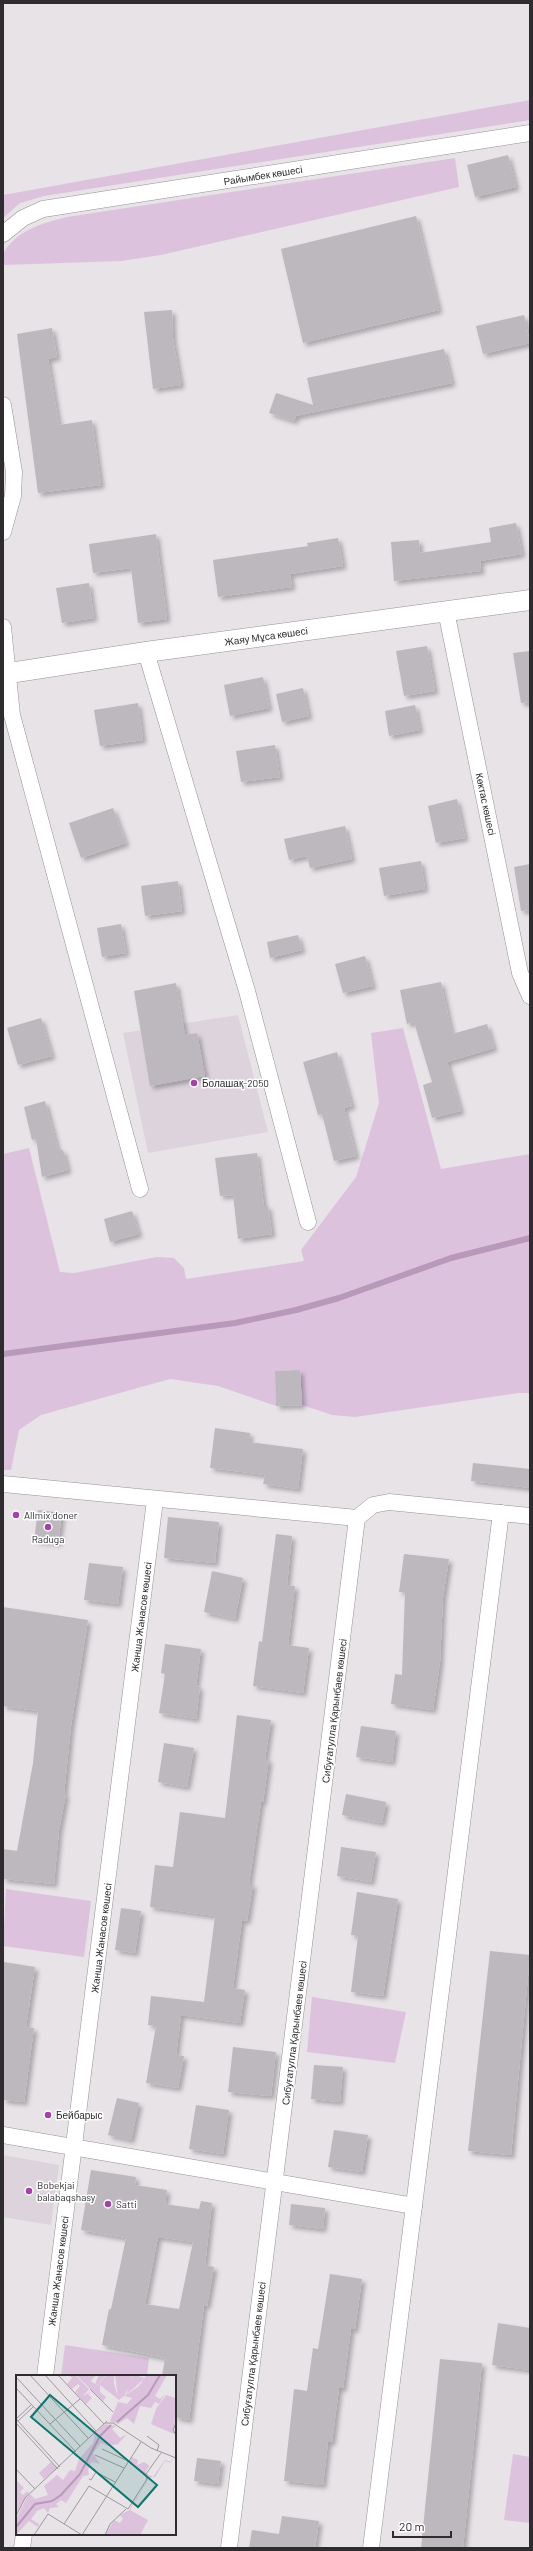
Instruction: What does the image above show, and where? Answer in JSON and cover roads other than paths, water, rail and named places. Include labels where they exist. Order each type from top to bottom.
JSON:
[{"type":"street","name":"Райымбек көшесі","points":[[3,234],[23,218],[42,209],[530,133]]},
{"type":"street","points":[[3,406],[14,472],[13,496],[3,532]]},
{"type":"street","name":"Жаяу Мұса көшесі","points":[[5,674],[146,652],[530,600]]},
{"type":"street","name":"Көктас көшесі","points":[[446,611],[520,973],[530,996]]},
{"type":"street","points":[[3,628],[5,674],[12,715],[140,1189]]},
{"type":"street","points":[[146,652],[247,991],[308,1222]]},
{"type":"street","points":[[3,1484],[155,1500],[357,1518],[374,1504],[389,1502],[530,1516]]},
{"type":"street","name":"Жанша Жанасов көшесі","points":[[45,2375],[75,2147],[155,1500]]},
{"type":"street","points":[[371,2548],[501,1513]]},
{"type":"street","name":"Сибуғатулла Қарынбаев көшесі","points":[[229,2548],[357,1518]]},
{"type":"street","points":[[3,2135],[414,2206]]},
{"type":"street","points":[[22,2548],[24,2535]]},
{"type":"waterway","points":[[3,1354],[235,1323],[296,1310],[339,1298],[451,1258],[530,1238]]},
{"type":"place","name":"Болашақ-2050","points":[[194,1083]]},
{"type":"place","name":"Allmix doner","points":[[16,1515]]},
{"type":"place","name":"Raduga","points":[[48,1527]]},
{"type":"place","name":"Бейбарыс","points":[[48,2115]]},
{"type":"place","name":"Bobekjai balabaqshasy","points":[[29,2191]]},
{"type":"place","name":"Satti","points":[[108,2204]]}]
